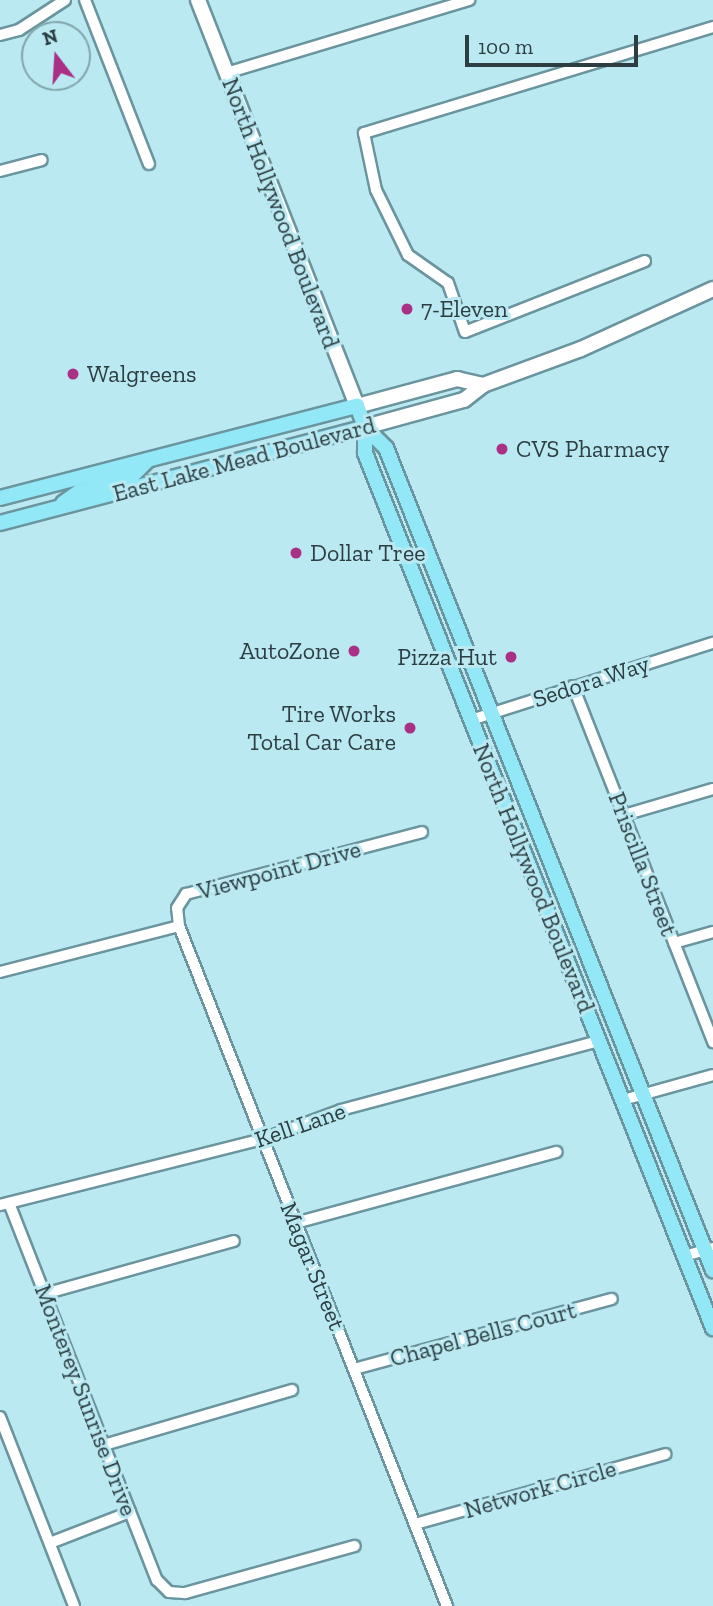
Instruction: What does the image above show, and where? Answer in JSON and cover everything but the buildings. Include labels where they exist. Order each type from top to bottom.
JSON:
[{"type":"main road","name":"North Hollywood Boulevard","points":[[198,0],[357,405],[365,427],[365,453],[713,1328]]},
{"type":"main road","name":"East Lake Mead Boulevard","points":[[0,523],[464,400],[482,385],[581,349],[713,289]]},
{"type":"main road","name":"East Lake Mead Boulevard","points":[[0,498],[457,379],[482,385]]},
{"type":"main road","name":"North Hollywood Boulevard","points":[[365,427],[385,445],[643,1094],[709,1249],[713,1270]]},
{"type":"main road","points":[[61,507],[70,495],[131,477],[149,459]]},
{"type":"main road","points":[[419,591],[440,583]]},
{"type":"street","points":[[0,35],[19,30],[65,0]]},
{"type":"street","points":[[85,0],[149,164]]},
{"type":"street","points":[[226,73],[469,0]]},
{"type":"street","points":[[645,261],[465,332],[447,283],[408,255],[376,190],[364,133],[713,27]]},
{"type":"street","points":[[0,171],[41,160]]},
{"type":"street","name":"Sedora Way","points":[[471,720],[713,643]]},
{"type":"street","name":"Priscilla Street","points":[[573,686],[713,1042]]},
{"type":"street","points":[[624,815],[713,789]]},
{"type":"street","name":"Viewpoint Drive","points":[[0,972],[180,926],[177,908],[186,894],[422,832]]},
{"type":"street","name":"Magar Street","points":[[180,926],[447,1606]]},
{"type":"street","points":[[674,943],[713,932]]},
{"type":"street","name":"Kell Lane","points":[[5,1204],[263,1139],[341,1110],[599,1041]]},
{"type":"street","points":[[623,1100],[713,1075]]},
{"type":"street","points":[[295,1223],[557,1152]]},
{"type":"street","name":"Monterey Sunrise Drive","points":[[5,1204],[44,1294],[157,1580],[169,1592],[185,1592],[355,1546]]},
{"type":"street","points":[[44,1294],[234,1241]]},
{"type":"street","points":[[684,1256],[709,1249]]},
{"type":"street","name":"Chapel Bells Court","points":[[354,1369],[612,1299]]},
{"type":"street","points":[[104,1445],[292,1390]]},
{"type":"street","points":[[0,1417],[74,1606]]},
{"type":"street","name":"Network Circle","points":[[415,1524],[665,1454]]},
{"type":"street","points":[[50,1543],[130,1512]]},
{"type":"place","name":"7-Eleven","points":[[407,309]]},
{"type":"place","name":"Walgreens","points":[[73,374]]},
{"type":"place","name":"CVS Pharmacy","points":[[502,449]]},
{"type":"place","name":"Dollar Tree","points":[[296,553]]},
{"type":"place","name":"AutoZone","points":[[354,651]]},
{"type":"place","name":"Pizza Hut","points":[[511,657]]},
{"type":"place","name":"Tire Works Total Car Care","points":[[410,728]]}]
